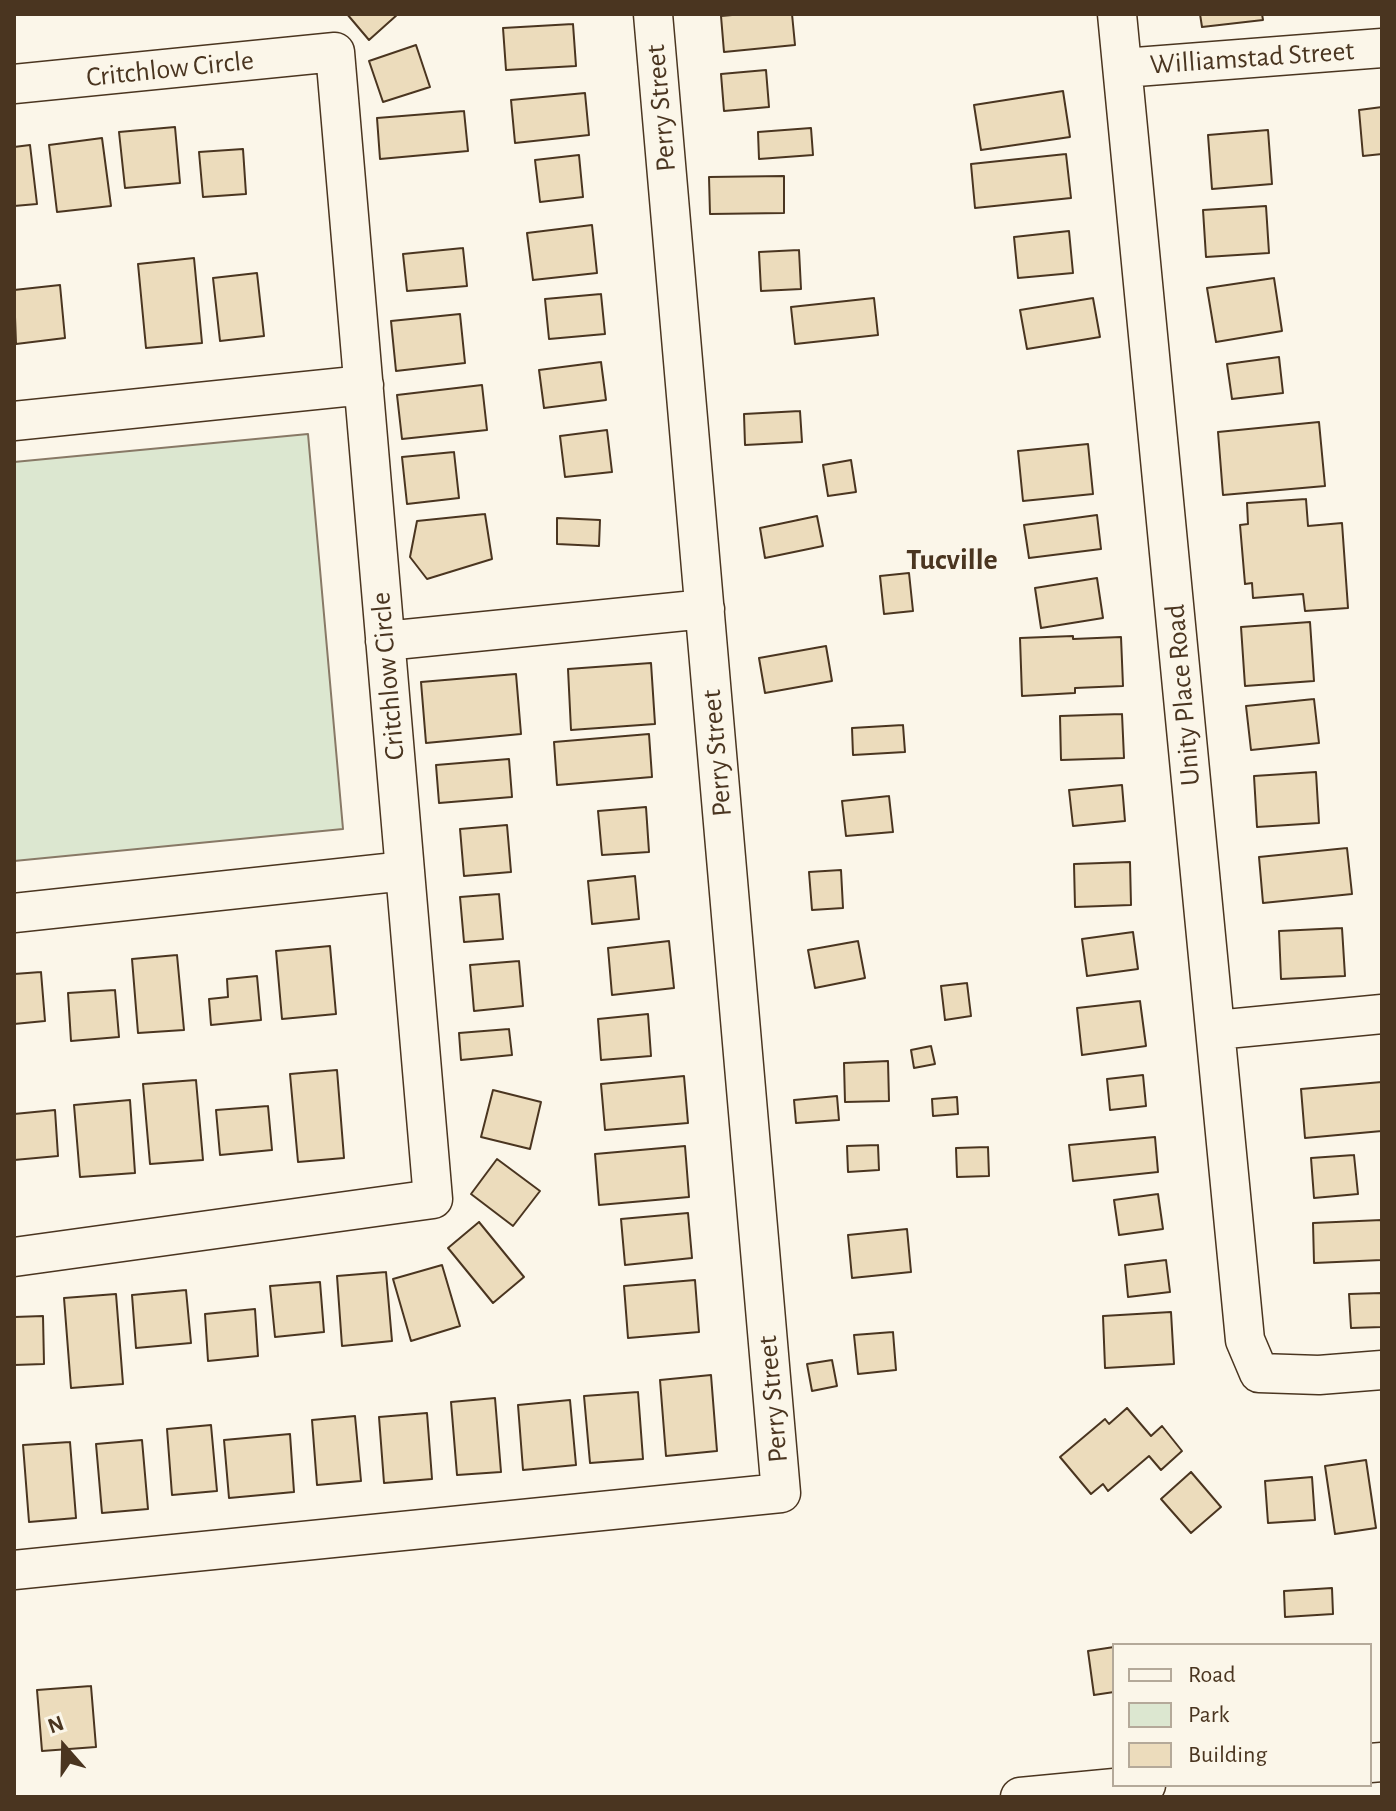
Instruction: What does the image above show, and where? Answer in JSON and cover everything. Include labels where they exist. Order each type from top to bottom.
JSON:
[{"type":"street","name":"Perry Street","points":[[14,1570],[781,1493],[653,14]]},
{"type":"street","name":"Unity Place Road","points":[[1117,14],[1245,1340],[1259,1373],[1319,1375],[1382,1370]]},
{"type":"street","name":"Williamstad Street","points":[[1123,68],[1382,48]]},
{"type":"street","name":"Critchlow Circle","points":[[14,84],[335,52],[433,1199],[14,1257]]},
{"type":"street","points":[[14,421],[364,385]]},
{"type":"street","points":[[385,641],[705,609]]},
{"type":"street","points":[[14,913],[405,871]]},
{"type":"street","points":[[1216,1030],[1382,1014]]},
{"type":"street","points":[[1020,1797],[1125,1787]]},
{"type":"green space","points":[[308,434],[343,829],[14,861],[14,462]]},
{"type":"building","points":[[347,14],[398,14],[369,40]]},
{"type":"building","points":[[792,14],[795,45],[724,52],[721,16]]},
{"type":"building","points":[[1200,14],[1262,14],[1263,20],[1202,27]]},
{"type":"building","points":[[573,24],[576,66],[506,70],[503,28]]},
{"type":"building","points":[[416,45],[430,87],[383,102],[369,61]]},
{"type":"building","points":[[766,70],[769,107],[724,111],[721,74]]},
{"type":"building","points":[[1063,91],[1070,137],[981,150],[974,105]]},
{"type":"building","points":[[585,93],[589,135],[515,143],[511,100]]},
{"type":"building","points":[[1382,107],[1382,154],[1363,156],[1359,110]]},
{"type":"building","points":[[464,111],[468,151],[380,159],[377,118]]},
{"type":"building","points":[[175,127],[180,183],[125,188],[119,132]]},
{"type":"building","points":[[811,128],[813,155],[759,159],[758,132]]},
{"type":"building","points":[[1268,130],[1272,184],[1212,189],[1208,135]]},
{"type":"building","points":[[102,138],[111,206],[57,212],[49,145]]},
{"type":"building","points":[[30,145],[37,204],[14,206],[14,147]]},
{"type":"building","points":[[243,149],[246,194],[203,197],[199,152]]},
{"type":"building","points":[[1066,154],[1071,198],[975,208],[971,164]]},
{"type":"building","points":[[579,155],[583,197],[540,202],[535,160]]},
{"type":"building","points":[[784,176],[784,213],[710,214],[709,177]]},
{"type":"building","points":[[1266,206],[1269,253],[1206,257],[1203,210]]},
{"type":"building","points":[[592,225],[597,273],[533,280],[527,233]]},
{"type":"building","points":[[1069,231],[1073,273],[1018,278],[1014,237]]},
{"type":"building","points":[[463,248],[467,286],[407,291],[403,254]]},
{"type":"building","points":[[799,250],[801,289],[761,291],[759,252]]},
{"type":"building","points":[[194,258],[202,343],[146,348],[138,264]]},
{"type":"building","points":[[257,273],[264,336],[220,341],[213,278]]},
{"type":"building","points":[[1274,278],[1282,331],[1216,342],[1207,288]]},
{"type":"building","points":[[60,285],[65,338],[16,344],[14,290]]},
{"type":"building","points":[[601,294],[605,334],[549,339],[545,299]]},
{"type":"building","points":[[874,298],[878,335],[795,344],[791,307]]},
{"type":"building","points":[[1093,298],[1100,337],[1027,349],[1020,310]]},
{"type":"building","points":[[460,314],[465,363],[396,371],[391,321]]},
{"type":"building","points":[[1279,357],[1283,393],[1232,399],[1227,364]]},
{"type":"building","points":[[601,362],[606,400],[544,408],[539,370]]},
{"type":"building","points":[[482,385],[487,430],[402,439],[397,395]]},
{"type":"building","points":[[800,411],[802,442],[745,445],[744,414]]},
{"type":"building","points":[[1319,422],[1325,486],[1223,495],[1218,432]]},
{"type":"building","points":[[607,430],[612,472],[565,477],[560,436]]},
{"type":"building","points":[[1088,444],[1093,494],[1023,501],[1018,451]]},
{"type":"building","points":[[454,452],[459,498],[407,504],[402,457]]},
{"type":"building","points":[[851,460],[856,492],[828,496],[823,465]]},
{"type":"building","points":[[1306,499],[1308,526],[1342,523],[1348,608],[1305,611],[1303,594],[1253,598],[1252,583],[1245,584],[1240,525],[1248,524],[1247,503]]},
{"type":"building","points":[[485,514],[492,559],[427,579],[410,557],[417,521]]},
{"type":"building","points":[[1097,515],[1101,549],[1029,558],[1024,525]]},
{"type":"building","points":[[817,516],[823,546],[765,558],[760,528]]},
{"type":"building","points":[[557,518],[600,520],[599,546],[557,544]]},
{"type":"building","points":[[909,573],[913,611],[884,614],[880,576]]},
{"type":"building","points":[[1097,578],[1103,618],[1041,628],[1035,588]]},
{"type":"building","points":[[1310,622],[1314,681],[1245,686],[1241,627]]},
{"type":"building","points":[[1073,636],[1073,639],[1121,637],[1123,686],[1075,688],[1075,693],[1022,696],[1020,638]]},
{"type":"building","points":[[826,646],[832,681],[765,693],[759,658]]},
{"type":"building","points":[[651,663],[655,724],[571,730],[568,669]]},
{"type":"building","points":[[516,674],[521,734],[426,743],[421,682]]},
{"type":"building","points":[[1314,699],[1319,743],[1251,750],[1246,706]]},
{"type":"building","points":[[1122,714],[1124,758],[1061,760],[1060,716]]},
{"type":"building","points":[[903,725],[905,752],[853,755],[852,728]]},
{"type":"building","points":[[649,734],[652,777],[557,785],[554,742]]},
{"type":"building","points":[[509,759],[512,797],[439,803],[436,765]]},
{"type":"building","points":[[1316,772],[1319,823],[1257,827],[1254,776]]},
{"type":"building","points":[[1122,785],[1125,821],[1073,826],[1069,790]]},
{"type":"building","points":[[889,796],[893,832],[846,836],[842,801]]},
{"type":"building","points":[[646,807],[649,852],[602,855],[598,811]]},
{"type":"building","points":[[507,825],[511,872],[464,876],[460,829]]},
{"type":"building","points":[[1347,848],[1352,894],[1263,903],[1259,857]]},
{"type":"building","points":[[1130,862],[1131,905],[1075,907],[1074,864]]},
{"type":"building","points":[[841,870],[843,908],[812,910],[809,872]]},
{"type":"building","points":[[635,876],[639,919],[592,924],[588,881]]},
{"type":"building","points":[[499,894],[503,939],[464,942],[460,897]]},
{"type":"building","points":[[1342,928],[1345,976],[1281,979],[1279,931]]},
{"type":"building","points":[[1133,932],[1138,969],[1087,976],[1082,939]]},
{"type":"building","points":[[669,941],[674,988],[612,995],[608,948]]},
{"type":"building","points":[[858,941],[865,978],[815,988],[808,950]]},
{"type":"building","points":[[330,946],[336,1014],[282,1019],[276,951]]},
{"type":"building","points":[[177,955],[184,1030],[138,1033],[132,959]]},
{"type":"building","points":[[519,961],[523,1006],[474,1011],[470,965]]},
{"type":"building","points":[[41,972],[45,1021],[14,1024],[14,974]]},
{"type":"building","points":[[257,976],[261,1020],[211,1025],[209,999],[228,997],[227,979]]},
{"type":"building","points":[[967,983],[971,1016],[945,1020],[941,986]]},
{"type":"building","points":[[115,990],[119,1037],[71,1041],[68,993]]},
{"type":"building","points":[[1140,1001],[1146,1046],[1082,1055],[1077,1008]]},
{"type":"building","points":[[648,1014],[651,1056],[601,1060],[598,1019]]},
{"type":"building","points":[[509,1029],[512,1055],[461,1060],[459,1033]]},
{"type":"building","points":[[931,1046],[935,1064],[914,1068],[911,1050]]},
{"type":"building","points":[[888,1061],[889,1101],[845,1102],[844,1063]]},
{"type":"building","points":[[337,1070],[344,1158],[298,1162],[290,1074]]},
{"type":"building","points":[[1143,1075],[1146,1106],[1110,1110],[1107,1079]]},
{"type":"building","points":[[684,1076],[688,1123],[605,1130],[601,1084]]},
{"type":"building","points":[[196,1080],[203,1160],[150,1164],[143,1084]]},
{"type":"building","points":[[1382,1082],[1382,1131],[1305,1138],[1301,1089]]},
{"type":"building","points":[[493,1090],[541,1102],[530,1149],[481,1137]]},
{"type":"building","points":[[837,1096],[839,1120],[796,1123],[794,1100]]},
{"type":"building","points":[[957,1097],[958,1114],[933,1116],[932,1099]]},
{"type":"building","points":[[130,1100],[135,1173],[80,1177],[74,1105]]},
{"type":"building","points":[[268,1106],[272,1150],[220,1155],[216,1110]]},
{"type":"building","points":[[55,1110],[58,1156],[14,1160],[14,1114]]},
{"type":"building","points":[[1155,1137],[1158,1172],[1073,1181],[1069,1145]]},
{"type":"building","points":[[878,1145],[879,1170],[848,1172],[847,1146]]},
{"type":"building","points":[[685,1146],[689,1197],[599,1205],[595,1154]]},
{"type":"building","points":[[988,1147],[989,1176],[957,1177],[956,1148]]},
{"type":"building","points":[[1354,1155],[1358,1194],[1314,1198],[1311,1158]]},
{"type":"building","points":[[497,1159],[540,1191],[513,1226],[471,1194]]},
{"type":"building","points":[[1158,1194],[1163,1229],[1119,1235],[1114,1200]]},
{"type":"building","points":[[688,1213],[692,1258],[625,1265],[621,1219]]},
{"type":"building","points":[[1382,1220],[1382,1260],[1314,1263],[1313,1223]]},
{"type":"building","points":[[479,1222],[524,1277],[493,1303],[448,1248]]},
{"type":"building","points":[[907,1229],[911,1272],[852,1278],[848,1235]]},
{"type":"building","points":[[1166,1260],[1170,1292],[1128,1297],[1125,1265]]},
{"type":"building","points":[[442,1265],[460,1326],[411,1341],[393,1279]]},
{"type":"building","points":[[386,1272],[392,1341],[342,1346],[337,1276]]},
{"type":"building","points":[[695,1280],[699,1332],[628,1338],[624,1286]]},
{"type":"building","points":[[320,1282],[324,1332],[275,1337],[270,1286]]},
{"type":"building","points":[[186,1290],[191,1343],[136,1348],[132,1295]]},
{"type":"building","points":[[1382,1293],[1382,1327],[1351,1328],[1349,1294]]},
{"type":"building","points":[[116,1294],[123,1384],[71,1388],[64,1298]]},
{"type":"building","points":[[255,1309],[258,1356],[208,1361],[205,1314]]},
{"type":"building","points":[[1171,1312],[1174,1364],[1105,1368],[1103,1316]]},
{"type":"building","points":[[43,1316],[44,1364],[14,1365],[14,1317]]},
{"type":"building","points":[[893,1332],[896,1370],[858,1374],[854,1335]]},
{"type":"building","points":[[832,1360],[837,1386],[812,1391],[807,1364]]},
{"type":"building","points":[[711,1375],[717,1451],[666,1456],[660,1380]]},
{"type":"building","points":[[638,1392],[643,1459],[590,1463],[584,1396]]},
{"type":"building","points":[[495,1398],[501,1472],[457,1475],[451,1402]]},
{"type":"building","points":[[570,1400],[576,1465],[523,1470],[518,1405]]},
{"type":"building","points":[[1127,1408],[1151,1436],[1162,1426],[1182,1451],[1161,1470],[1149,1456],[1108,1491],[1103,1484],[1091,1494],[1060,1457],[1105,1419],[1109,1424]]},
{"type":"building","points":[[427,1413],[432,1479],[384,1483],[379,1417]]},
{"type":"building","points":[[355,1416],[361,1481],[317,1485],[312,1420]]},
{"type":"building","points":[[211,1425],[217,1491],[172,1495],[167,1429]]},
{"type":"building","points":[[290,1434],[294,1492],[229,1498],[224,1440]]},
{"type":"building","points":[[142,1440],[148,1509],[102,1513],[96,1444]]},
{"type":"building","points":[[70,1442],[76,1518],[29,1522],[23,1445]]},
{"type":"building","points":[[1366,1460],[1376,1528],[1335,1534],[1325,1466]]},
{"type":"building","points":[[1191,1472],[1221,1507],[1191,1533],[1161,1499]]},
{"type":"building","points":[[1312,1477],[1315,1520],[1268,1523],[1265,1481]]},
{"type":"building","points":[[1332,1588],[1333,1614],[1285,1617],[1284,1591]]},
{"type":"building","points":[[1112,1647],[1112,1692],[1094,1695],[1088,1651]]},
{"type":"building","points":[[91,1686],[96,1747],[42,1751],[37,1690]]},
{"type":"district","name":"Tucville","points":[[952,560]]}]
